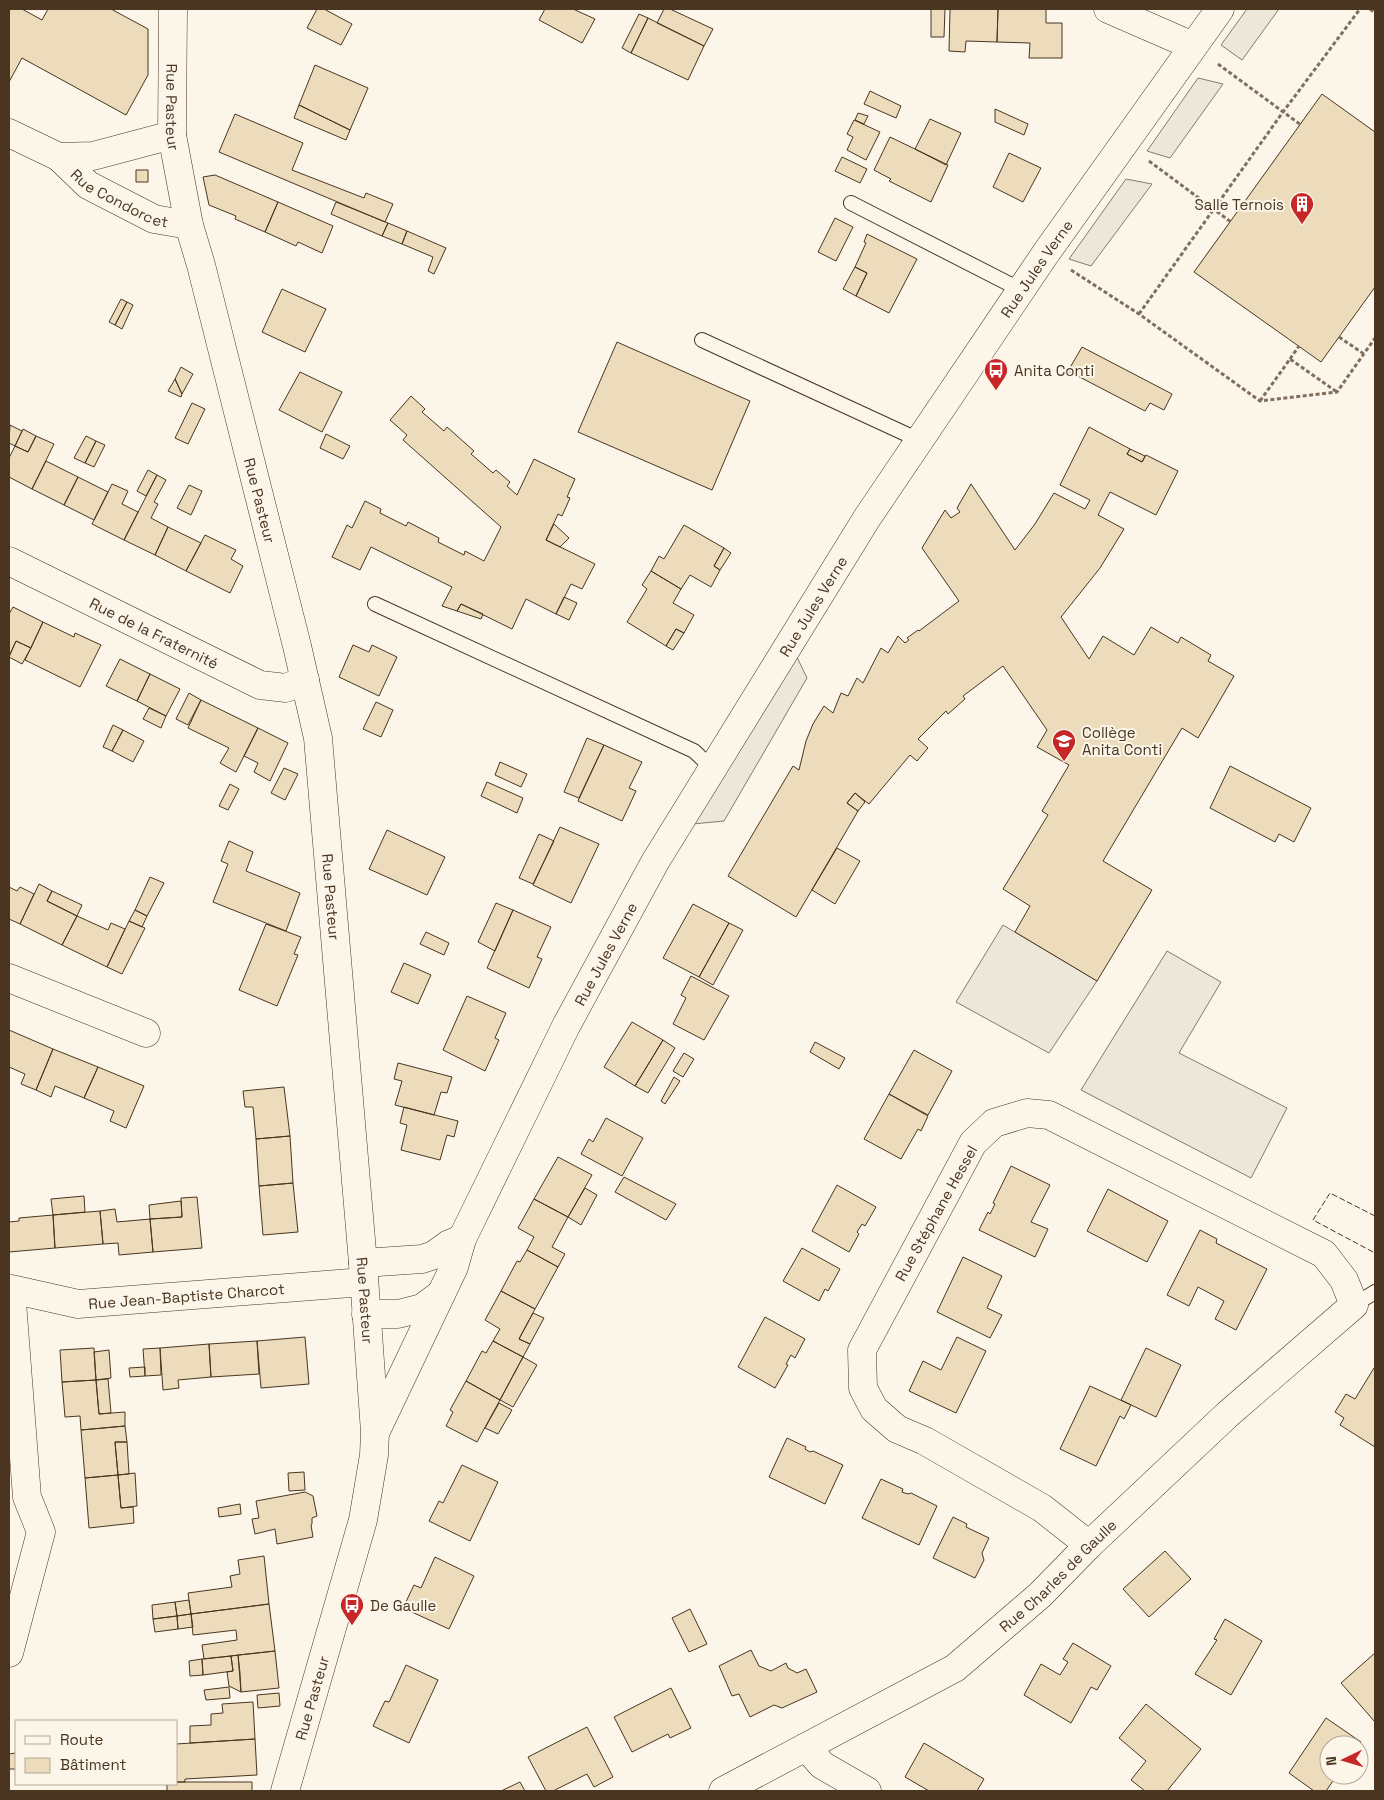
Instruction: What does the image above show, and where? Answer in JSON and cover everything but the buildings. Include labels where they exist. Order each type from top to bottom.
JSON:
[{"type":"street","name":"Rue Pasteur","points":[[173,9],[172,135],[189,225],[206,284],[305,680],[319,748],[375,1432],[374,1456],[363,1520],[286,1791]]},
{"type":"street","points":[[1108,9],[1194,46]]},
{"type":"street","name":"Rue Jules Verne","points":[[375,1432],[442,1294],[454,1267],[462,1239],[566,1026],[655,862],[867,518],[1046,253],[1220,9]]},
{"type":"street","name":"Rue Condorcet","points":[[9,132],[59,157],[88,185],[154,219],[189,225]]},
{"type":"street","name":"Rue Condorcet","points":[[59,157],[93,156],[172,135]]},
{"type":"street","name":"Rue de la Fraternité","points":[[9,561],[260,685],[286,688],[305,680]]},
{"type":"street","points":[[9,978],[146,1033]]},
{"type":"street","name":"Rue Stéphane Hessel","points":[[1088,1545],[1042,1508],[926,1441],[897,1429],[874,1409],[863,1388],[862,1350],[973,1143],[994,1123],[1027,1113],[1049,1115],[1324,1254],[1344,1280],[1365,1299]]},
{"type":"street","points":[[363,1272],[434,1255],[449,1244],[462,1239]]},
{"type":"street","name":"Rue Jean-Baptiste Charcot","points":[[9,1653],[41,1532],[27,1497],[10,1288],[78,1304],[363,1272]]},
{"type":"street","points":[[366,1314],[398,1314],[422,1308],[442,1294]]},
{"type":"street","name":"Rue Charles de Gaulle","points":[[723,1791],[955,1668],[1040,1595],[1088,1545],[1228,1414],[1365,1299]]},
{"type":"street","points":[[806,1747],[822,1765],[867,1791]]},
{"type":"lane","points":[[851,203],[1021,290]]},
{"type":"lane","points":[[702,340],[919,440]]},
{"type":"lane","points":[[375,604],[694,751],[713,769]]},
{"type":"path","points":[[1138,314],[1283,112],[1360,9]]},
{"type":"path","points":[[1370,9],[1375,13]]},
{"type":"path","points":[[1194,46],[1300,125]]},
{"type":"path","points":[[1125,143],[1231,222]]},
{"type":"path","points":[[1046,253],[1138,314],[1260,401],[1337,392],[1375,338]]},
{"type":"path","points":[[1339,337],[1364,354]]},
{"type":"path","points":[[1260,401],[1299,346]]},
{"type":"path","points":[[1290,359],[1337,392]]},
{"type":"shaded area","points":[[1247,9],[1279,9],[1242,60],[1221,45]]},
{"type":"shaded area","points":[[1198,78],[1223,84],[1170,158],[1147,151]]},
{"type":"shaded area","points":[[1126,179],[1152,184],[1091,266],[1069,259]]},
{"type":"shaded area","points":[[796,655],[807,678],[724,821],[693,824]]},
{"type":"shaded area","points":[[1003,925],[1097,981],[1049,1053],[956,1002]]},
{"type":"shaded area","points":[[1167,951],[1221,982],[1179,1053],[1287,1108],[1251,1178],[1081,1090]]},
{"type":"fence","points":[[1375,1216],[1330,1193],[1313,1220],[1375,1253]]},
{"type":"place","name":"Salle Ternois","points":[[1302,225]]},
{"type":"place","name":"Anita Conti","points":[[996,391]]},
{"type":"place","name":"Collège Anita Conti","points":[[1064,762]]},
{"type":"place","name":"De Gaulle","points":[[352,1626]]}]
